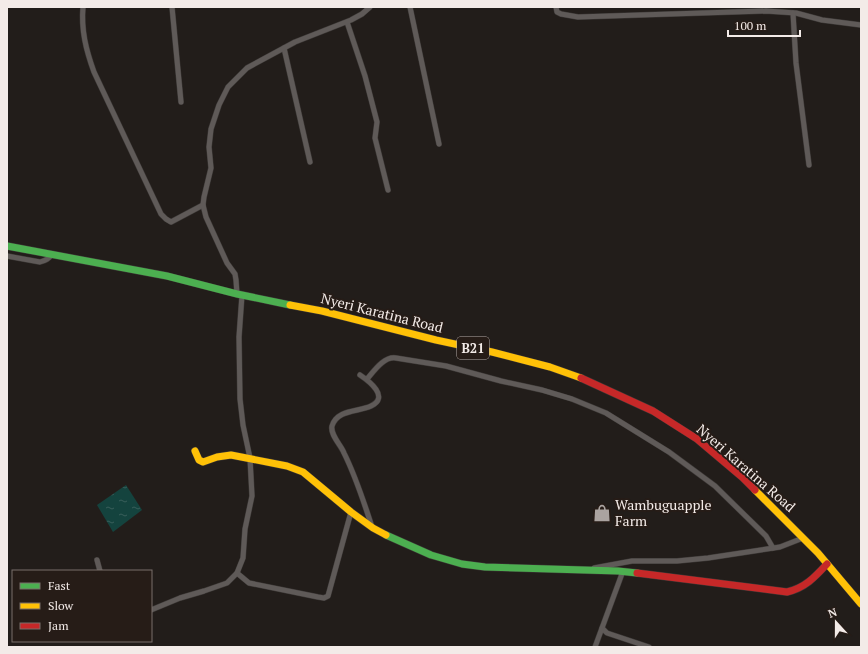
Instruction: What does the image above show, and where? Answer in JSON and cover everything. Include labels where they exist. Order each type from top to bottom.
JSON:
[{"type":"main road","name":"Nyeri Karatina Road","points":[[7,246],[167,276],[240,294],[322,311],[550,367],[584,379],[653,411],[697,439],[742,478],[803,538],[861,604]]},
{"type":"main road","points":[[195,451],[199,460],[203,462],[217,456],[231,454],[287,466],[303,472],[351,512],[372,527],[394,539],[431,555],[462,564],[485,567],[623,571],[787,592],[796,590],[808,584],[827,564]]},
{"type":"street","points":[[83,7],[84,37],[94,72],[161,214],[166,220],[171,222],[203,205]]},
{"type":"street","points":[[172,7],[181,102]]},
{"type":"street","points":[[152,610],[180,598],[227,582],[237,573],[243,558],[245,529],[252,496],[250,458],[243,425],[240,399],[240,294],[234,274],[206,217],[203,205],[211,168],[211,129],[228,87],[248,68],[284,48],[348,22],[362,14],[370,7]]},
{"type":"street","points":[[410,7],[439,144]]},
{"type":"street","points":[[556,7],[557,12],[561,14],[578,17],[670,14],[753,9],[793,13],[822,20],[861,25]]},
{"type":"street","points":[[670,14],[671,7]]},
{"type":"street","points":[[793,13],[796,63],[809,165]]},
{"type":"street","points":[[348,22],[365,76],[377,122],[375,138],[388,190]]},
{"type":"street","points":[[284,48],[310,162]]},
{"type":"street","points":[[7,256],[40,262],[50,258],[52,254]]},
{"type":"street","points":[[367,379],[386,359],[391,357],[446,366],[542,390],[572,399],[606,413],[670,452],[715,486],[766,536],[773,548]]},
{"type":"street","points":[[360,375],[367,379],[378,392],[379,396],[377,402],[372,406],[340,415],[335,420],[332,427],[333,434],[344,452],[355,477],[372,527]]},
{"type":"street","points":[[237,573],[249,583],[324,598],[328,596],[351,512]]},
{"type":"street","points":[[587,569],[632,561],[693,559],[780,547],[803,538]]},
{"type":"street","points":[[97,560],[100,570]]},
{"type":"street","points":[[595,647],[623,571]]},
{"type":"street","points":[[602,628],[607,633],[649,647]]},
{"type":"water","points":[[126,485],[142,510],[113,532],[97,505]]},
{"type":"traffic: fast","points":[[7,246],[167,276],[237,294],[290,305]]},
{"type":"traffic: fast","points":[[386,535],[431,555],[462,564],[485,567],[618,571],[637,573]]},
{"type":"traffic: slow","points":[[290,305],[322,311],[436,340],[492,352],[550,367],[581,378]]},
{"type":"traffic: slow","points":[[195,451],[199,460],[203,462],[217,457],[231,455],[287,466],[303,472],[351,512],[373,528],[386,535]]},
{"type":"traffic: slow","points":[[755,490],[818,553],[861,604]]},
{"type":"traffic: jam","points":[[581,378],[653,411],[697,439],[755,490]]},
{"type":"traffic: jam","points":[[637,573],[787,592],[804,585],[814,578],[827,564]]},
{"type":"place","name":"Wambuguapple Farm","points":[[602,513]]}]
